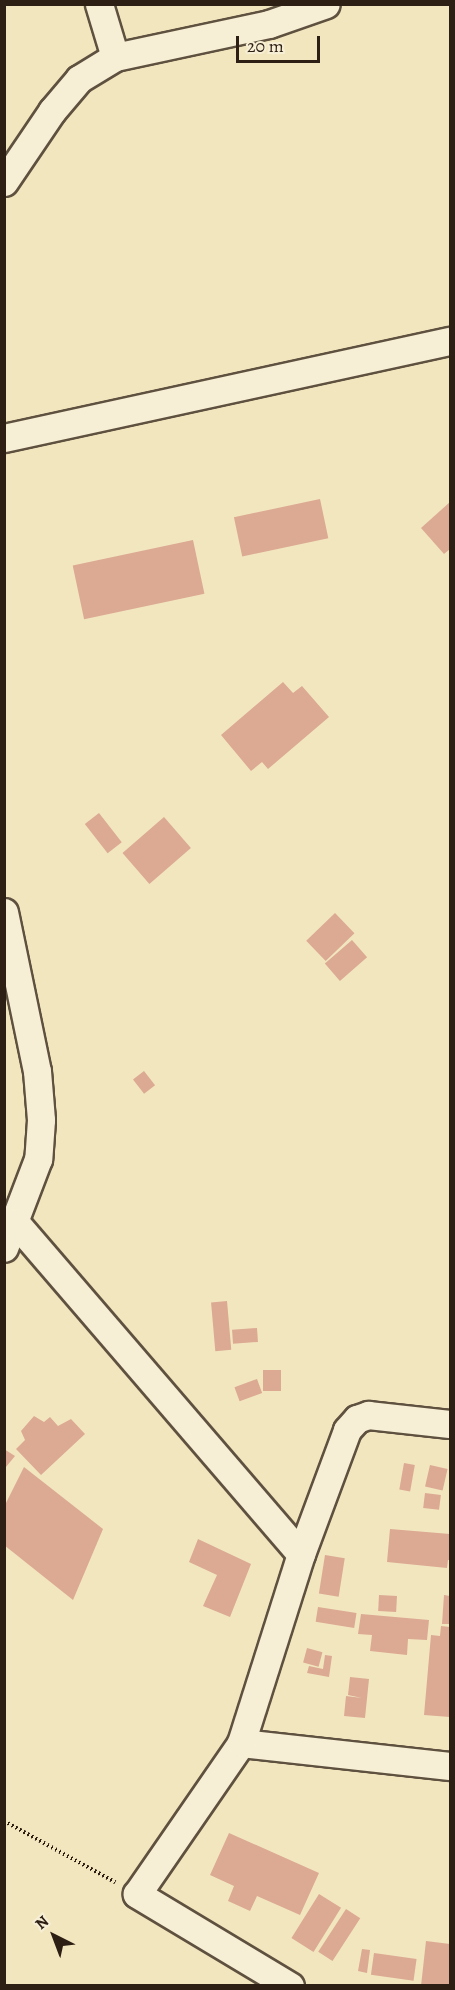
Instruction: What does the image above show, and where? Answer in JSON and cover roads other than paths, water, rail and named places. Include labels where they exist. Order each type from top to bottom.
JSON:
[{"type":"street","points":[[99,4],[115,57]]},
{"type":"street","points":[[4,182],[52,111],[79,80],[115,57],[269,24],[326,4]]},
{"type":"street","points":[[4,438],[450,341]]},
{"type":"street","points":[[4,912],[37,1071],[41,1120],[38,1159],[4,1248]]},
{"type":"street","points":[[15,1222],[300,1554]]},
{"type":"street","points":[[290,1986],[137,1894],[241,1743],[300,1554],[347,1430],[357,1419],[368,1415],[450,1424]]},
{"type":"street","points":[[241,1743],[450,1766]]}]
